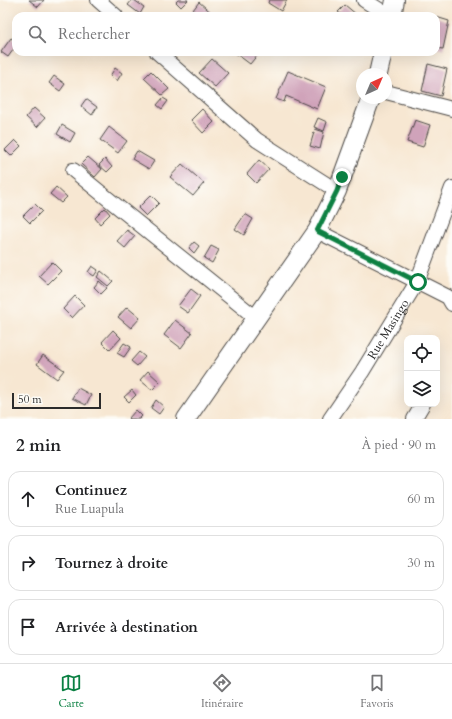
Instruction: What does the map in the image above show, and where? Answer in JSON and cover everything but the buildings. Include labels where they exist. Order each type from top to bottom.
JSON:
[{"type":"main road","points":[[393,12],[395,0]]},
{"type":"main road","points":[[379,68],[382,56]]},
{"type":"main road","points":[[186,419],[317,231],[337,191],[369,104]]},
{"type":"street","points":[[98,0],[112,12]]},
{"type":"street","points":[[364,0],[383,12]]},
{"type":"street","points":[[162,56],[257,140],[337,191]]},
{"type":"street","points":[[392,94],[452,109]]},
{"type":"street","points":[[73,170],[256,318]]},
{"type":"street","name":"Rue Masingo","points":[[330,419],[362,372],[418,282],[452,188]]},
{"type":"street","points":[[317,231],[448,297],[452,304]]},
{"type":"street","points":[[414,419],[421,407]]},
{"type":"route","points":[[342,177],[337,191],[317,231],[418,282]]}]
